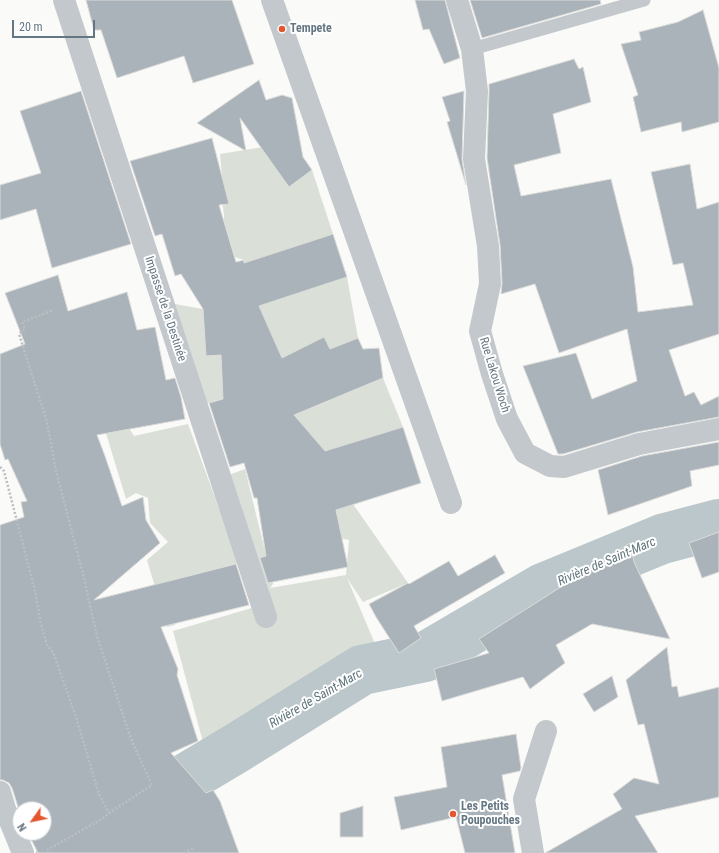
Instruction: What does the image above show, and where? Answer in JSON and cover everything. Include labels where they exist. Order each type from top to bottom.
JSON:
[{"type":"street","name":"Impasse de la Destinée","points":[[64,0],[266,617]]},
{"type":"street","points":[[272,0],[451,503]]},
{"type":"street","name":"Rue Lakou Woch","points":[[457,0],[472,49],[477,91],[474,159],[488,246],[490,284],[480,331],[492,374],[508,419],[526,453],[550,466],[564,467],[639,444],[719,429]]},
{"type":"street","points":[[533,853],[524,799],[546,731]]},
{"type":"street","points":[[0,792],[23,853]]},
{"type":"lane","points":[[472,49],[644,0]]},
{"type":"path","points":[[41,853],[102,819],[152,785],[132,739],[97,636],[83,574],[56,471],[47,422],[19,334],[25,329],[22,322],[54,310]]},
{"type":"path","points":[[0,467],[4,472],[35,591],[41,624],[47,645],[53,652],[75,714],[99,794],[109,813]]},
{"type":"path","points":[[184,853],[193,848]]},
{"type":"shaded area","points":[[300,141],[300,153],[276,169],[289,187],[312,170],[333,234],[254,260],[268,303],[347,277],[358,338],[338,346],[301,381],[312,408],[383,378],[403,427],[337,453],[353,504],[408,583],[363,602],[347,578],[382,660],[360,665],[207,757],[173,631],[252,608],[271,624],[269,590],[226,476],[245,469],[273,584],[270,588],[346,575],[349,540],[340,538],[336,507],[263,520],[257,503],[323,482],[261,388],[204,404],[169,303],[203,309],[206,356],[221,355],[222,380],[256,380],[253,298],[244,260],[235,257],[224,221],[221,191],[222,177],[220,154]]},
{"type":"shaded area","points":[[81,351],[134,436],[188,424],[239,563],[169,581],[175,625],[167,627],[147,560],[168,542],[150,523],[148,498],[136,493],[126,499]]},
{"type":"building","points":[[86,0],[232,0],[254,64],[193,83],[184,56],[117,78],[101,30],[94,30]]},
{"type":"building","points":[[415,0],[445,0],[460,58],[444,64],[429,29],[423,30]]},
{"type":"building","points":[[470,0],[600,0],[601,4],[482,38]]},
{"type":"building","points":[[703,10],[719,68],[719,122],[682,132],[681,122],[641,132],[633,97],[638,95],[621,44],[641,40],[639,32],[678,22]]},
{"type":"building","points":[[574,59],[579,69],[583,67],[591,102],[553,114],[561,153],[514,165],[521,196],[611,179],[633,267],[638,312],[693,305],[683,263],[673,265],[651,172],[690,164],[697,209],[719,202],[719,334],[669,350],[685,396],[694,392],[701,405],[719,396],[719,417],[637,432],[563,454],[558,454],[523,366],[576,353],[592,399],[637,381],[627,329],[559,353],[535,284],[501,294],[502,283],[500,245],[487,158],[489,84]]},
{"type":"building","points":[[259,80],[266,100],[282,95],[292,98],[303,157],[312,170],[289,187],[240,118],[246,151],[197,123]]},
{"type":"building","points":[[81,91],[131,244],[52,268],[36,209],[0,220],[0,185],[41,173],[20,111]]},
{"type":"building","points":[[464,91],[462,159],[466,185],[447,122],[450,121],[442,97]]},
{"type":"building","points":[[212,138],[229,204],[219,205],[236,262],[244,260],[244,263],[333,234],[347,277],[259,306],[282,358],[324,337],[330,349],[358,338],[363,349],[379,348],[383,378],[294,415],[325,451],[403,427],[421,483],[336,510],[348,567],[268,583],[260,558],[266,556],[257,498],[254,498],[244,463],[230,467],[209,403],[223,399],[221,355],[206,356],[203,309],[181,274],[175,276],[162,234],[155,236],[130,161]]},
{"type":"building","points":[[58,275],[68,311],[127,292],[137,330],[155,327],[166,380],[175,378],[181,397],[185,419],[97,435],[122,506],[143,497],[146,520],[160,543],[94,600],[236,564],[249,605],[161,627],[178,669],[177,675],[198,741],[171,753],[206,793],[213,790],[220,801],[239,853],[38,853],[32,841],[52,841],[52,801],[16,801],[9,783],[0,780],[0,525],[24,517],[21,502],[27,501],[8,459],[5,460],[0,444],[0,354],[25,344],[5,293]]},
{"type":"building","points":[[719,442],[719,465],[690,471],[692,486],[608,515],[598,470],[642,456]]},
{"type":"building","points":[[719,532],[719,572],[702,578],[689,543]]},
{"type":"building","points":[[630,543],[634,562],[670,639],[592,624],[556,645],[565,663],[530,689],[523,677],[442,701],[434,669],[489,653],[479,639]]},
{"type":"building","points":[[495,555],[505,573],[414,626],[421,638],[399,653],[369,604],[408,583],[409,584],[449,561],[458,576]]},
{"type":"building","points":[[667,647],[672,687],[677,686],[679,697],[719,687],[719,797],[635,816],[658,853],[545,853],[622,809],[613,794],[634,778],[659,784],[644,724],[638,725],[626,680]]},
{"type":"building","points":[[612,676],[618,697],[594,712],[583,694]]},
{"type":"building","name":"Les Petits Poupouches","points":[[516,734],[521,768],[520,771],[502,775],[515,853],[465,853],[456,817],[401,830],[394,797],[447,787],[441,747]]},
{"type":"building","points":[[363,806],[363,837],[340,837],[340,813]]},
{"type":"waterway","name":"Rivière de Saint-Marc","points":[[61,853],[235,749],[362,670],[425,657],[543,588],[662,539],[719,524]]},
{"type":"place","name":"Tempete","points":[[282,29]]},
{"type":"place","name":"Les Petits Poupouches","points":[[453,814]]}]
